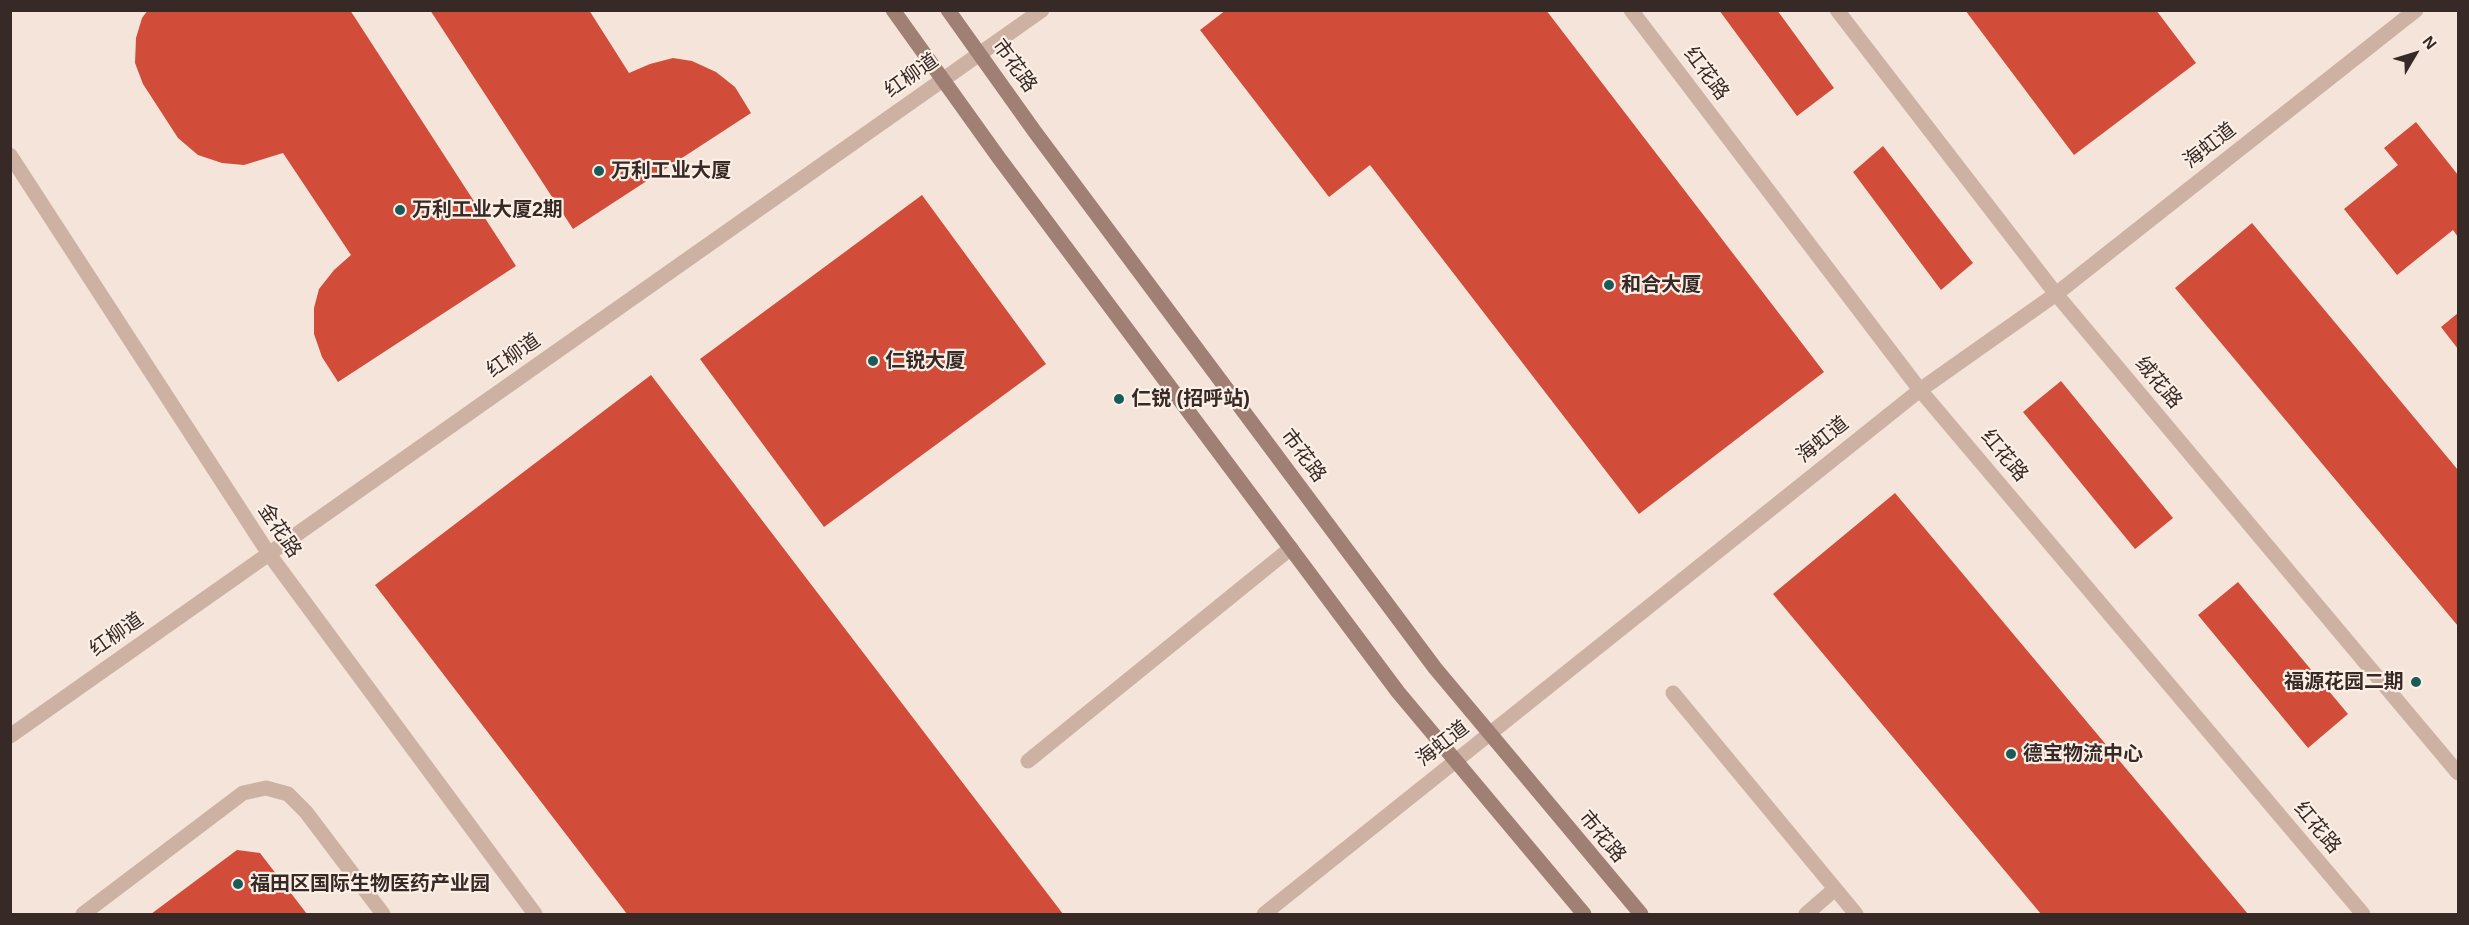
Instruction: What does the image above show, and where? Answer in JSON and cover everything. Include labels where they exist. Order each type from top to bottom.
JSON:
[{"type":"main road","points":[[893,10],[1398,692],[1584,915]]},
{"type":"main road","name":"市花路","points":[[948,10],[979,55],[1435,668],[1641,915]]},
{"type":"street","name":"红柳道","points":[[10,736],[1042,10]]},
{"type":"street","name":"红花路","points":[[1631,10],[1920,390],[2363,915]]},
{"type":"street","name":"绒花路","points":[[1837,10],[2056,294],[2458,773]]},
{"type":"street","name":"海虹道","points":[[1264,915],[1920,390],[2056,294],[2416,10]]},
{"type":"street","name":"金花路","points":[[10,155],[268,554],[535,915]]},
{"type":"street","points":[[1028,761],[1291,548]]},
{"type":"street","points":[[1673,693],[1856,915]]},
{"type":"street","points":[[83,915],[243,793],[266,788],[288,794],[306,812],[383,915]]},
{"type":"street","points":[[1806,915],[1835,889]]},
{"type":"building","name":"万利工业大厦2期","points":[[148,10],[350,10],[516,266],[338,382],[322,357],[314,334],[314,308],[319,289],[334,270],[351,255],[283,153],[244,165],[222,163],[198,155],[178,138],[143,84],[135,63],[136,38],[142,18]]},
{"type":"building","name":"万利工业大厦","points":[[430,10],[589,10],[629,73],[673,58],[692,61],[716,72],[735,87],[751,113],[573,229]]},
{"type":"building","name":"和合大厦","points":[[1226,10],[1546,10],[1824,372],[1639,514],[1370,165],[1329,197],[1200,30]]},
{"type":"building","points":[[1719,10],[1777,10],[1834,88],[1797,116]]},
{"type":"building","points":[[1965,10],[2156,10],[2196,63],[2074,155]]},
{"type":"building","points":[[2416,122],[2458,175],[2458,237],[2453,230],[2397,275],[2344,209],[2398,165],[2384,148]]},
{"type":"building","points":[[1883,146],[1973,263],[1941,290],[1853,172]]},
{"type":"building","name":"仁锐大厦","points":[[922,195],[1046,364],[824,527],[700,359]]},
{"type":"building","points":[[2252,223],[2458,470],[2458,626],[2175,288]]},
{"type":"building","points":[[2458,313],[2458,349],[2441,327]]},
{"type":"building","points":[[651,375],[1063,914],[627,914],[375,585]]},
{"type":"building","points":[[2061,381],[2173,518],[2135,549],[2023,412]]},
{"type":"building","name":"德宝物流中心","points":[[1895,493],[2248,914],[2041,914],[1773,594]]},
{"type":"building","points":[[2238,582],[2348,714],[2308,748],[2198,615]]},
{"type":"building","name":"福田区国际生物医药产业园","points":[[237,850],[260,853],[307,914],[151,914]]},
{"type":"place","name":"万利工业大厦","points":[[599,171]]},
{"type":"place","name":"万利工业大厦2期","points":[[400,210]]},
{"type":"place","name":"和合大厦","points":[[1609,285]]},
{"type":"place","name":"仁锐大厦","points":[[873,361]]},
{"type":"place","name":"仁锐 (招呼站)","points":[[1119,399]]},
{"type":"place","name":"福源花园二期","points":[[2416,682]]},
{"type":"place","name":"德宝物流中心","points":[[2011,754]]},
{"type":"place","name":"福田区国际生物医药产业园","points":[[238,884]]}]
